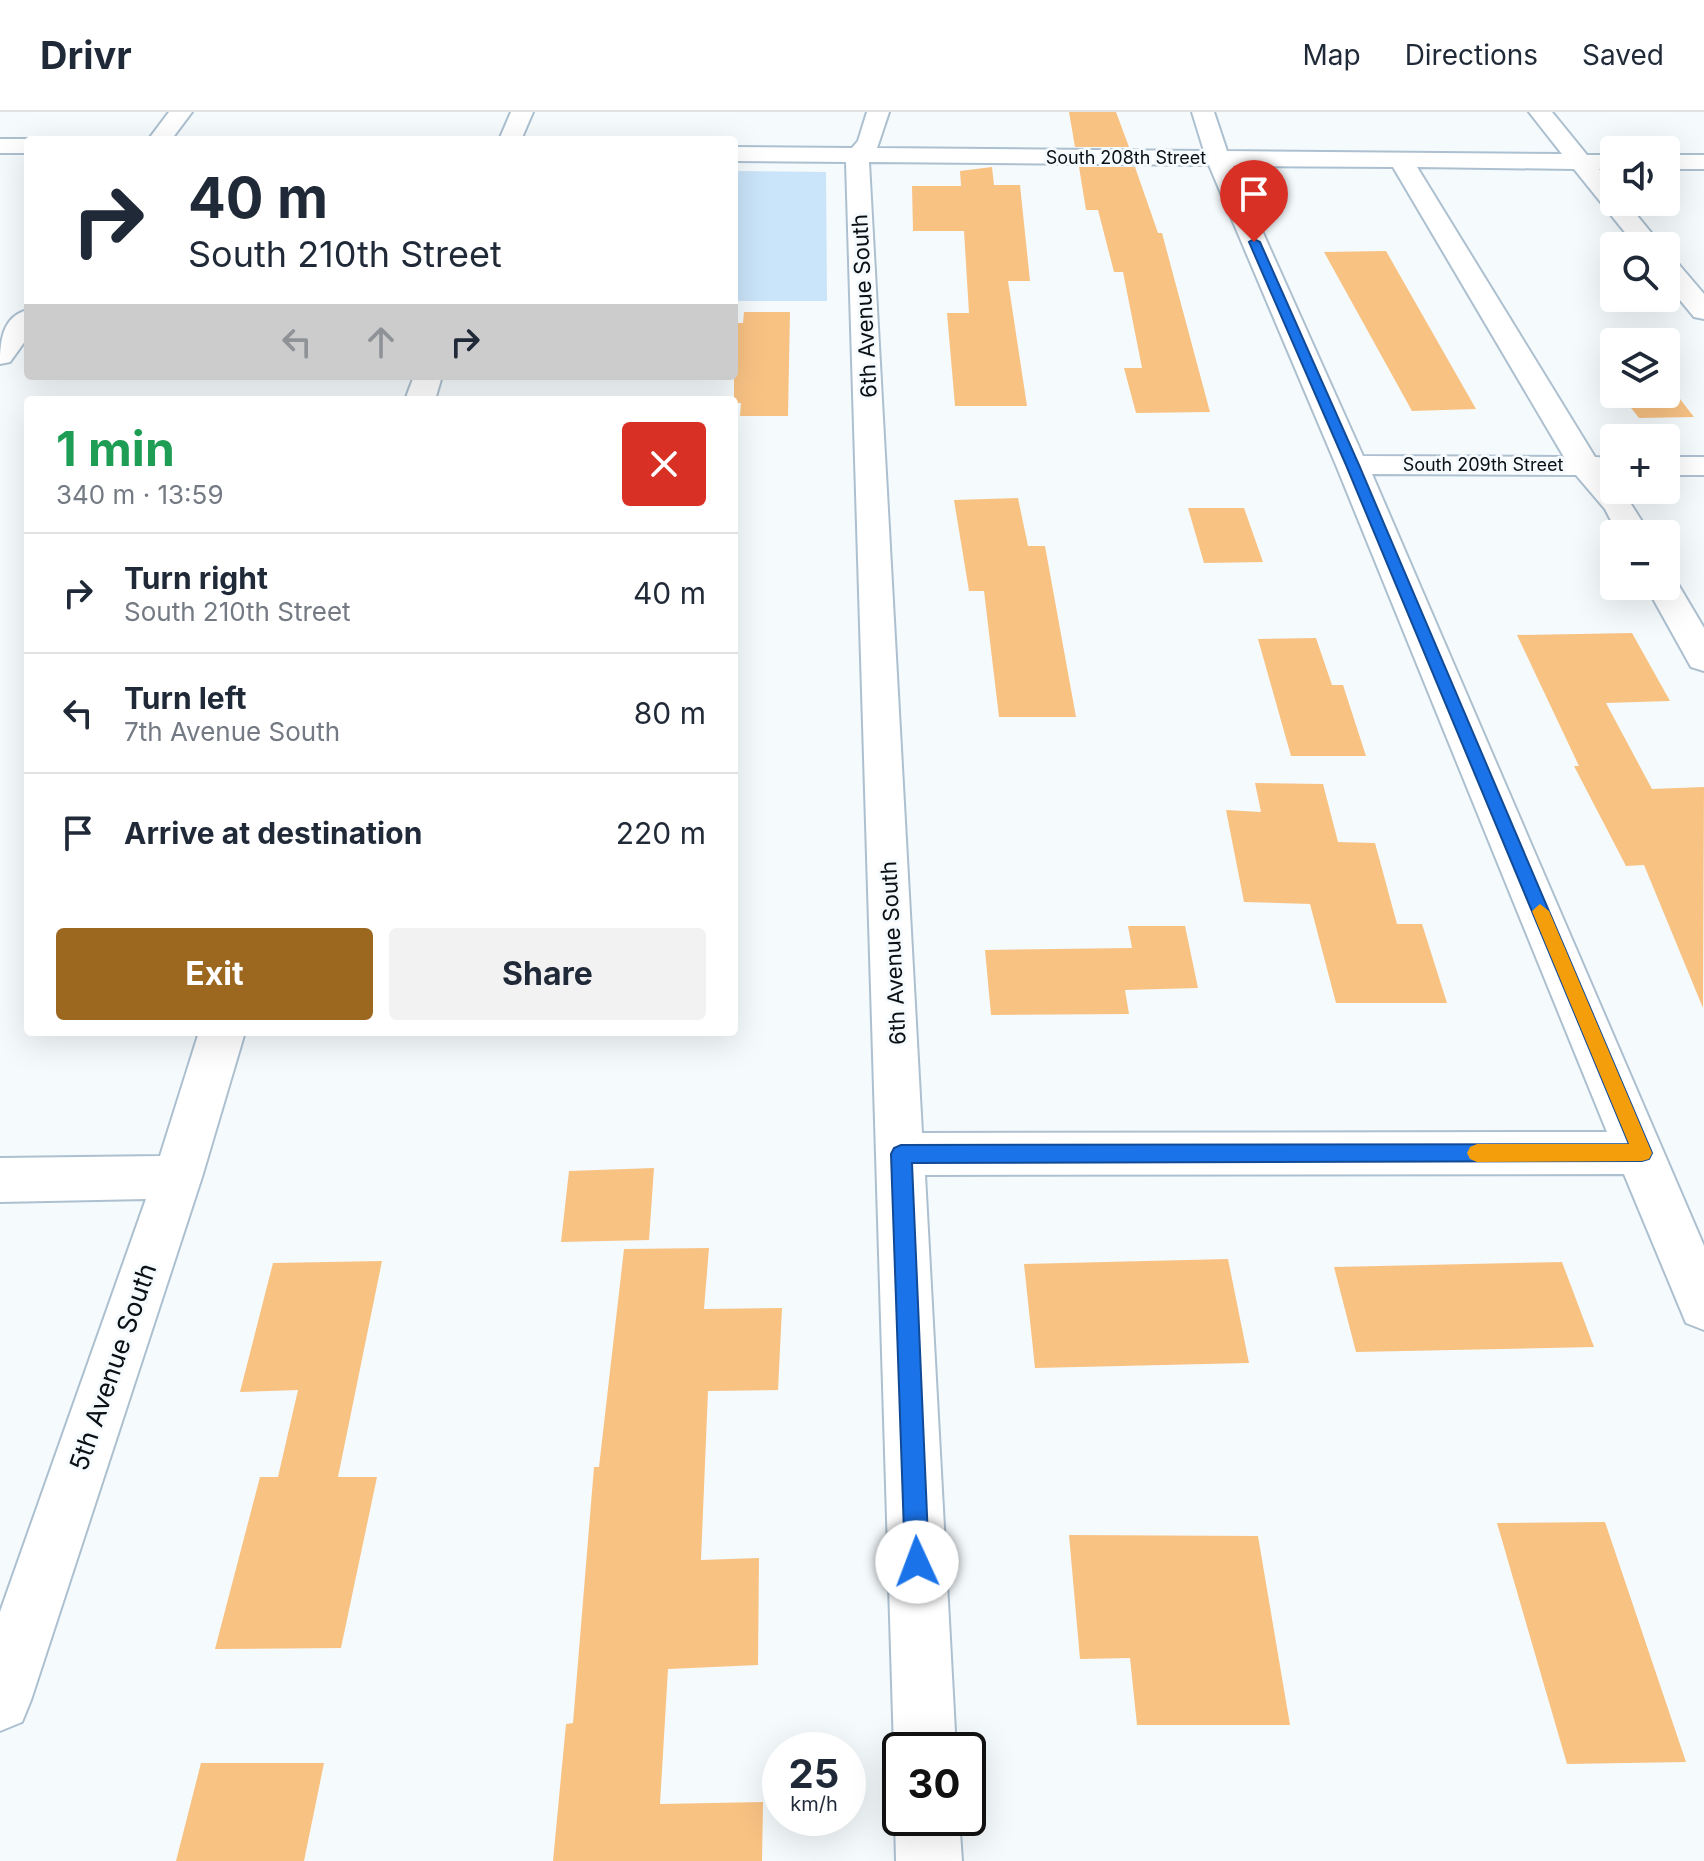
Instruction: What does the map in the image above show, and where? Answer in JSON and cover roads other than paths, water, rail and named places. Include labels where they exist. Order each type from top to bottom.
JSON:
[{"type":"street","points":[[162,136],[181,112]]},
{"type":"street","points":[[512,136],[522,112]]},
{"type":"street","points":[[857,156],[869,143],[878,112]]},
{"type":"street","points":[[1203,112],[1218,159],[1352,465],[1704,1306]]},
{"type":"street","points":[[1540,112],[1577,162],[1637,232]]},
{"type":"street","points":[[0,146],[24,146]]},
{"type":"street","name":"South 208th Street","points":[[738,154],[1600,162]]},
{"type":"street","name":"6th Avenue South","points":[[857,156],[924,1732]]},
{"type":"street","points":[[1401,160],[1600,466]]},
{"type":"street","points":[[1680,162],[1704,162]]},
{"type":"street","points":[[1680,283],[1704,311]]},
{"type":"street","points":[[0,356],[24,323]]},
{"type":"street","name":"South 209th Street","points":[[1352,465],[1600,466]]},
{"type":"street","points":[[1680,466],[1704,466]]},
{"type":"street","points":[[1671,600],[1704,659]]},
{"type":"street","name":"5th Avenue South","points":[[0,1700],[178,1177],[221,1036]]},
{"type":"street","points":[[901,1154],[1642,1153]]},
{"type":"street","points":[[0,1180],[178,1177]]},
{"type":"street","points":[[928,1836],[929,1861]]}]
